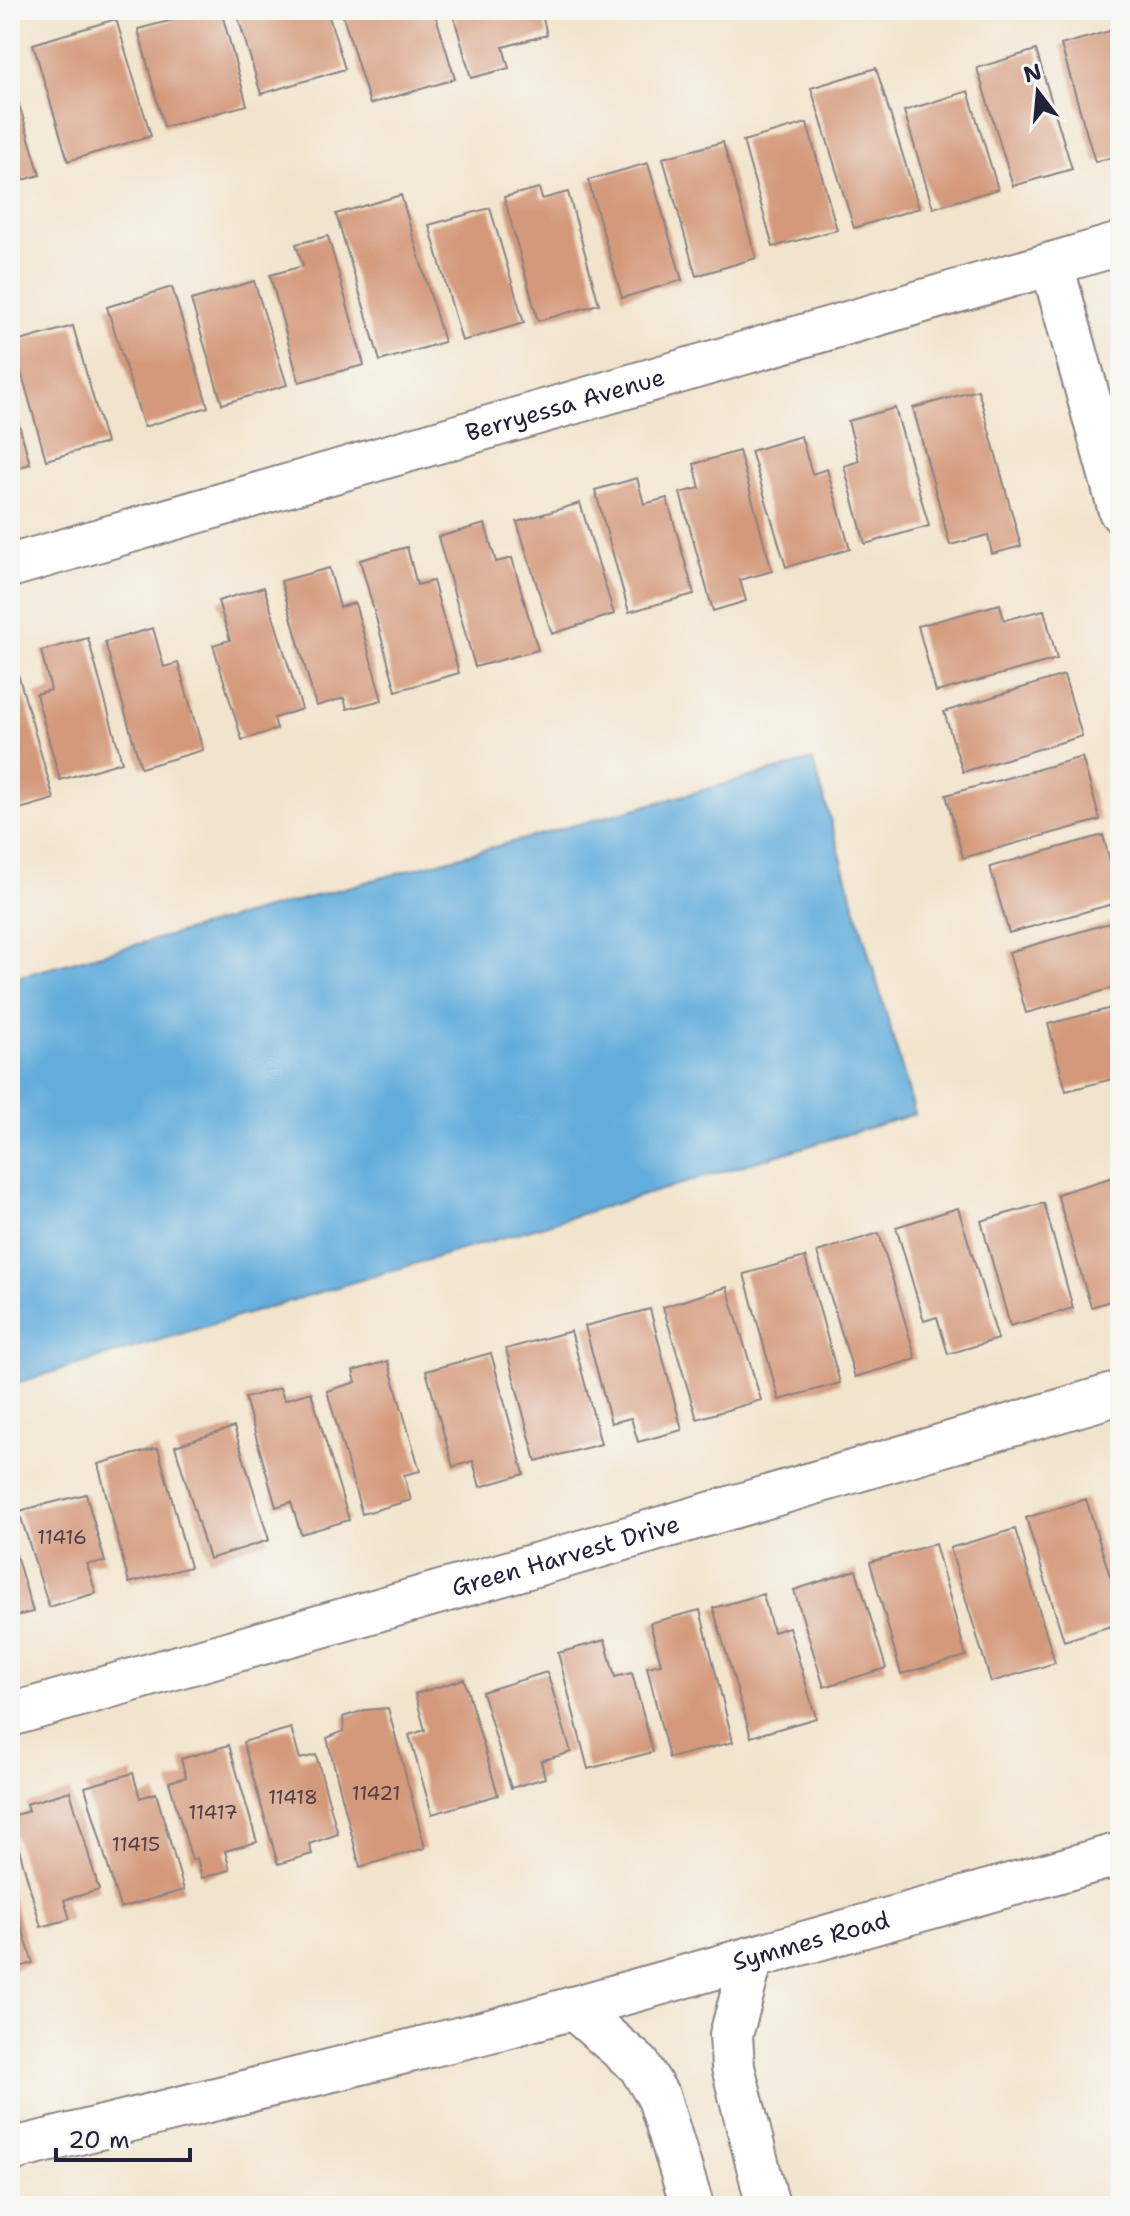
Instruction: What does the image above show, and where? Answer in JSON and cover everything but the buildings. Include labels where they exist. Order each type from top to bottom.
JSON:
[{"type":"street","name":"Berryessa Avenue","points":[[10,566],[1120,244]]},
{"type":"street","points":[[1052,265],[1120,511]]},
{"type":"street","name":"Green Harvest Drive","points":[[10,1715],[1120,1393]]},
{"type":"street","name":"Symmes Road","points":[[10,2178],[502,2028],[1120,1854]]},
{"type":"street","points":[[752,1958],[731,2035],[733,2067],[768,2206]]},
{"type":"street","points":[[573,2008],[639,2065],[659,2098],[692,2206]]},
{"type":"street","name":"Symmes Road","points":[[10,2150],[502,2028]]},
{"type":"water","points":[[813,760],[915,1114],[10,1385],[10,979]]}]
